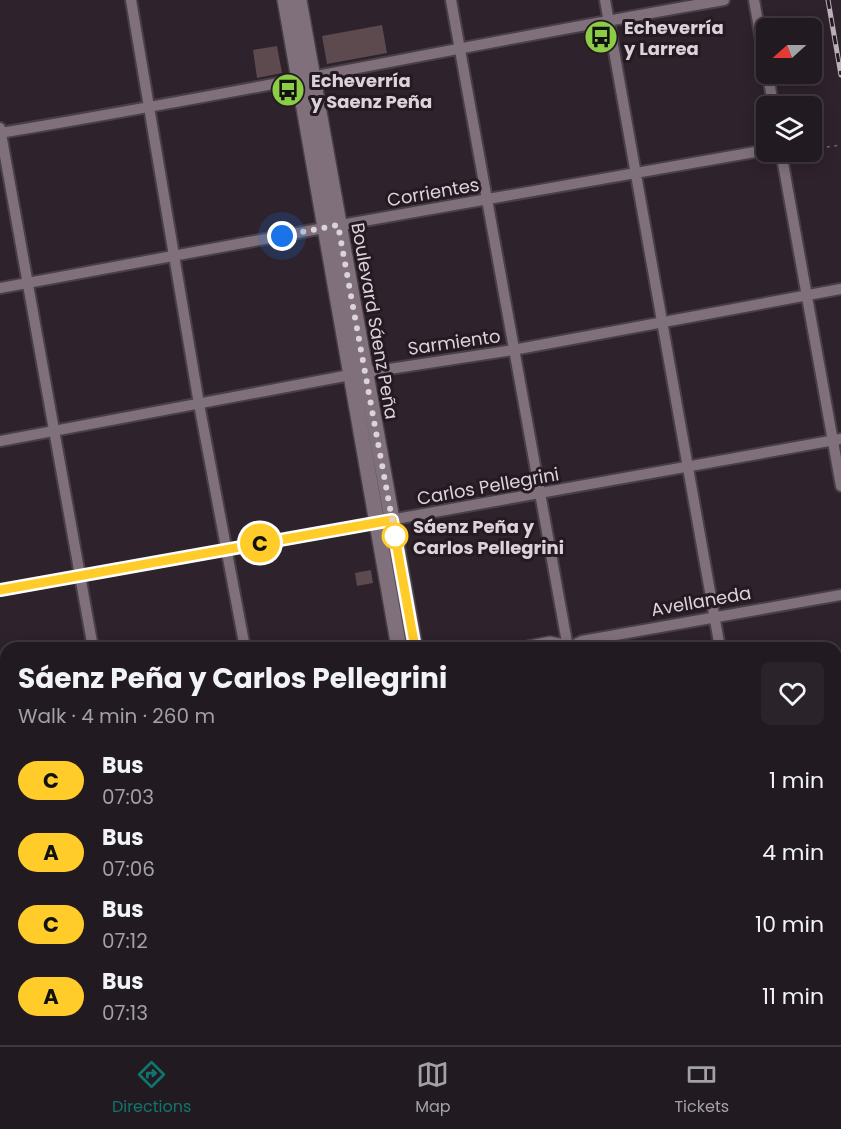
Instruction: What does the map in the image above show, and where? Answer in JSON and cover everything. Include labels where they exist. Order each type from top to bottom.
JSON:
[{"type":"main road","name":"Boulevard Sáenz Peña","points":[[285,0],[306,78]]},
{"type":"main road","name":"Boulevard Sáenz Peña","points":[[299,0],[306,78],[384,521],[398,642]]},
{"type":"main road","name":"Boulevard Sáenz Peña","points":[[384,521],[414,642]]},
{"type":"street","points":[[131,0],[225,549],[244,642]]},
{"type":"street","points":[[451,0],[567,642]]},
{"type":"street","points":[[605,0],[719,642]]},
{"type":"street","points":[[92,642],[0,131],[149,109],[724,0]]},
{"type":"street","points":[[754,0],[757,18]]},
{"type":"street","name":"Corrientes","points":[[0,288],[331,226],[756,152]]},
{"type":"street","points":[[784,162],[807,295],[837,440],[841,486]]},
{"type":"street","name":"Sarmiento","points":[[0,441],[358,374],[513,350],[841,289]]},
{"type":"street","name":"Carlos Pellegrini","points":[[0,590],[837,440]]},
{"type":"street","name":"Avellaneda","points":[[580,642],[841,595]]},
{"type":"path","points":[[822,148],[841,145]]},
{"type":"building","points":[[382,25],[387,53],[327,64],[322,36]]},
{"type":"building","points":[[277,46],[282,73],[257,78],[253,50]]},
{"type":"building","points":[[371,570],[373,583],[357,586],[355,573]]},
{"type":"railway","points":[[828,0],[841,75]]},
{"type":"bus line","name":"C","points":[[0,590],[392,520],[414,642]]},
{"type":"place","name":"Echeverría y Larrea","points":[[601,37]]},
{"type":"place","name":"Echeverría y Saenz Peña","points":[[288,90]]},
{"type":"place","name":"Sáenz Peña y Carlos Pellegrini","points":[[395,536]]},
{"type":"route","points":[[282,236],[338,225],[396,541],[395,536]]}]
